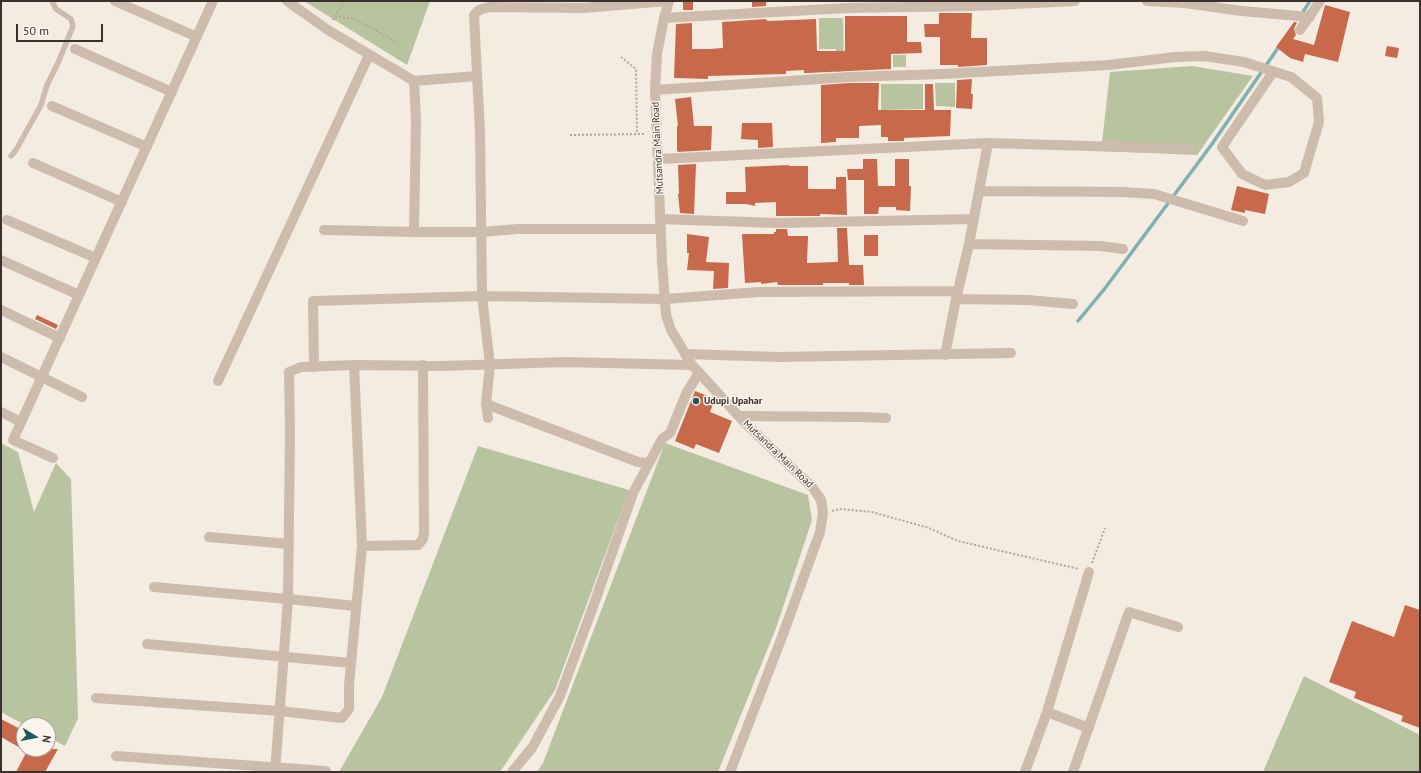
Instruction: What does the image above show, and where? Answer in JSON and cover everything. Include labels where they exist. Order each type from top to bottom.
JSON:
[{"type":"street","points":[[115,1],[197,37]]},
{"type":"street","points":[[53,458],[13,440],[213,1]]},
{"type":"street","points":[[287,1],[328,30],[414,81],[477,76]]},
{"type":"street","points":[[488,418],[486,404],[490,365],[482,296],[480,132],[474,15],[479,10],[489,7],[668,1]]},
{"type":"street","name":"Mutsandra Main Road","points":[[668,1],[657,54],[655,90],[659,159],[660,219],[666,315],[671,330],[696,369],[738,416],[813,488],[821,500],[823,513],[820,532],[782,637],[730,772]]},
{"type":"street","points":[[664,18],[859,8],[1075,1]]},
{"type":"street","points":[[1148,1],[1185,2],[1242,11],[1310,17]]},
{"type":"street","points":[[1300,30],[1320,1]]},
{"type":"street","points":[[75,49],[172,92]]},
{"type":"street","points":[[218,381],[369,55]]},
{"type":"street","points":[[655,90],[848,77],[942,74],[1101,65],[1176,57],[1204,56],[1244,62],[1291,77],[1317,98],[1319,122],[1304,173],[1289,182],[1265,185],[1242,174],[1222,147],[1273,72]]},
{"type":"street","points":[[414,81],[416,166],[414,232]]},
{"type":"street","points":[[52,106],[146,147]]},
{"type":"street","points":[[659,159],[988,143],[1191,148]]},
{"type":"street","points":[[945,355],[946,342],[980,191],[988,143]]},
{"type":"street","points":[[33,163],[122,202]]},
{"type":"street","points":[[980,191],[1122,192],[1154,194],[1242,221]]},
{"type":"street","points":[[660,219],[777,223],[974,219]]},
{"type":"street","points":[[7,220],[96,258]]},
{"type":"street","points":[[324,230],[482,232],[518,229],[661,229]]},
{"type":"street","points":[[969,244],[1100,246],[1123,249]]},
{"type":"street","points":[[1,260],[79,295]]},
{"type":"street","points":[[314,367],[313,301],[482,296],[665,299],[759,292],[957,295],[1072,304]]},
{"type":"street","points":[[1,310],[60,338]]},
{"type":"street","points":[[685,354],[779,357],[1011,353]]},
{"type":"street","points":[[1,357],[82,397]]},
{"type":"street","points":[[275,770],[288,599],[290,432],[289,372],[301,367],[354,365],[490,365],[564,362],[696,369],[670,433],[662,439],[633,493],[560,696],[532,748],[512,772]]},
{"type":"street","points":[[96,698],[280,711],[342,718],[349,709],[349,685],[362,546],[354,365]]},
{"type":"street","points":[[362,546],[418,545],[423,539],[423,365]]},
{"type":"street","points":[[486,404],[638,462],[649,463]]},
{"type":"street","points":[[1,412],[21,422]]},
{"type":"street","points":[[738,416],[886,418]]},
{"type":"street","points":[[209,537],[289,544]]},
{"type":"street","points":[[1025,772],[1047,712],[1089,572]]},
{"type":"street","points":[[154,587],[356,606]]},
{"type":"street","points":[[1072,772],[1089,728],[1129,612],[1178,627]]},
{"type":"street","points":[[147,644],[351,663]]},
{"type":"street","points":[[1047,712],[1089,728]]},
{"type":"street","points":[[116,756],[275,770],[326,771]]},
{"type":"lane","points":[[11,156],[16,150],[41,106],[47,85],[73,26],[71,19],[56,9],[52,1]]},
{"type":"path","points":[[328,30],[344,1]]},
{"type":"path","points":[[335,16],[353,18],[395,41]]},
{"type":"path","points":[[621,58],[636,69],[637,134]]},
{"type":"path","points":[[570,135],[657,134]]},
{"type":"path","points":[[823,513],[840,509],[872,512],[929,528],[958,541],[1089,572],[1104,528]]},
{"type":"green space","points":[[304,1],[430,1],[407,65]]},
{"type":"green space","points":[[819,18],[843,18],[844,71],[836,72],[836,49],[819,49]]},
{"type":"green space","points":[[893,55],[906,55],[906,67],[893,67]]},
{"type":"green space","points":[[1192,66],[1253,76],[1197,155],[1101,151],[1110,72]]},
{"type":"green space","points":[[935,83],[955,83],[955,107],[936,106]]},
{"type":"green space","points":[[881,84],[923,84],[923,109],[881,110]]},
{"type":"green space","points":[[1,443],[18,452],[34,512],[56,463],[71,479],[78,718],[65,746],[56,741],[56,717],[16,717],[16,720],[1,712]]},
{"type":"green space","points":[[665,443],[808,495],[812,520],[776,628],[718,772],[537,772],[543,763]]},
{"type":"green space","points":[[478,446],[629,490],[555,690],[500,772],[339,772],[382,697]]},
{"type":"green space","points":[[1304,676],[1420,735],[1420,772],[1263,772]]},
{"type":"building","points":[[683,1],[693,1],[693,10],[683,10]]},
{"type":"building","points":[[752,1],[766,1],[766,6],[752,7]]},
{"type":"building","points":[[1325,5],[1350,12],[1338,62],[1305,54],[1303,62],[1290,58],[1276,47],[1294,22],[1297,22],[1294,29],[1296,35],[1293,39],[1314,45]]},
{"type":"building","points":[[939,13],[972,13],[971,38],[987,38],[987,65],[958,67],[958,65],[940,65],[940,37],[925,37],[924,24],[939,24]]},
{"type":"building","points":[[845,16],[907,16],[907,42],[921,42],[922,53],[891,54],[891,69],[807,73],[804,73],[804,70],[786,71],[786,74],[708,76],[708,79],[674,78],[676,24],[692,23],[692,49],[710,49],[723,48],[722,22],[766,19],[769,21],[816,19],[817,51],[845,51]]},
{"type":"building","points":[[1387,46],[1399,48],[1397,58],[1385,56]]},
{"type":"building","points":[[972,79],[972,109],[956,108],[957,80]]},
{"type":"building","points":[[879,83],[878,110],[925,110],[925,84],[933,84],[934,110],[951,110],[950,136],[904,138],[904,141],[888,141],[888,137],[881,137],[881,125],[859,126],[859,138],[836,138],[836,142],[821,143],[821,85]]},
{"type":"building","points":[[691,97],[694,126],[712,126],[711,150],[678,152],[677,150],[678,126],[675,99]]},
{"type":"building","points":[[742,123],[772,123],[773,147],[758,148],[758,140],[741,139]]},
{"type":"building","points":[[863,159],[877,159],[878,186],[895,186],[895,159],[909,159],[909,186],[911,186],[910,211],[896,210],[896,207],[879,207],[878,214],[864,214],[864,180],[848,180],[847,169],[863,169]]},
{"type":"building","points":[[696,164],[694,214],[680,213],[678,194],[678,165]]},
{"type":"building","points":[[789,165],[808,166],[808,189],[836,189],[836,177],[846,177],[847,215],[820,214],[820,216],[776,216],[776,202],[755,203],[755,206],[746,204],[726,204],[726,192],[746,192],[745,167]]},
{"type":"building","points":[[1237,186],[1269,194],[1265,214],[1245,210],[1245,213],[1231,210]]},
{"type":"building","points":[[837,228],[847,228],[849,265],[863,265],[864,285],[849,285],[849,283],[823,283],[823,285],[778,285],[777,282],[761,284],[761,282],[745,283],[742,234],[774,234],[776,229],[787,229],[788,236],[808,236],[807,263],[838,262]]},
{"type":"building","points":[[687,234],[709,237],[706,262],[729,263],[728,288],[713,289],[714,271],[687,270],[689,253],[687,253]]},
{"type":"building","points":[[864,235],[878,235],[878,256],[864,256]]},
{"type":"building","points":[[37,315],[58,325],[56,329],[35,319]]},
{"type":"building","points":[[695,391],[715,399],[710,412],[732,421],[719,453],[696,444],[694,449],[675,441]]},
{"type":"building","points":[[1405,605],[1420,610],[1420,728],[1401,721],[1403,716],[1354,698],[1356,692],[1329,682],[1352,621],[1394,637]]},
{"type":"building","points":[[1,719],[16,727],[16,745],[1,737]]},
{"type":"building","points":[[24,757],[53,757],[45,772],[16,772]]},
{"type":"waterway","points":[[1301,15],[1310,1]]},
{"type":"waterway","points":[[1078,321],[1106,287],[1212,144],[1280,45]]},
{"type":"place","name":"Udupi Upahar","points":[[696,401]]}]
